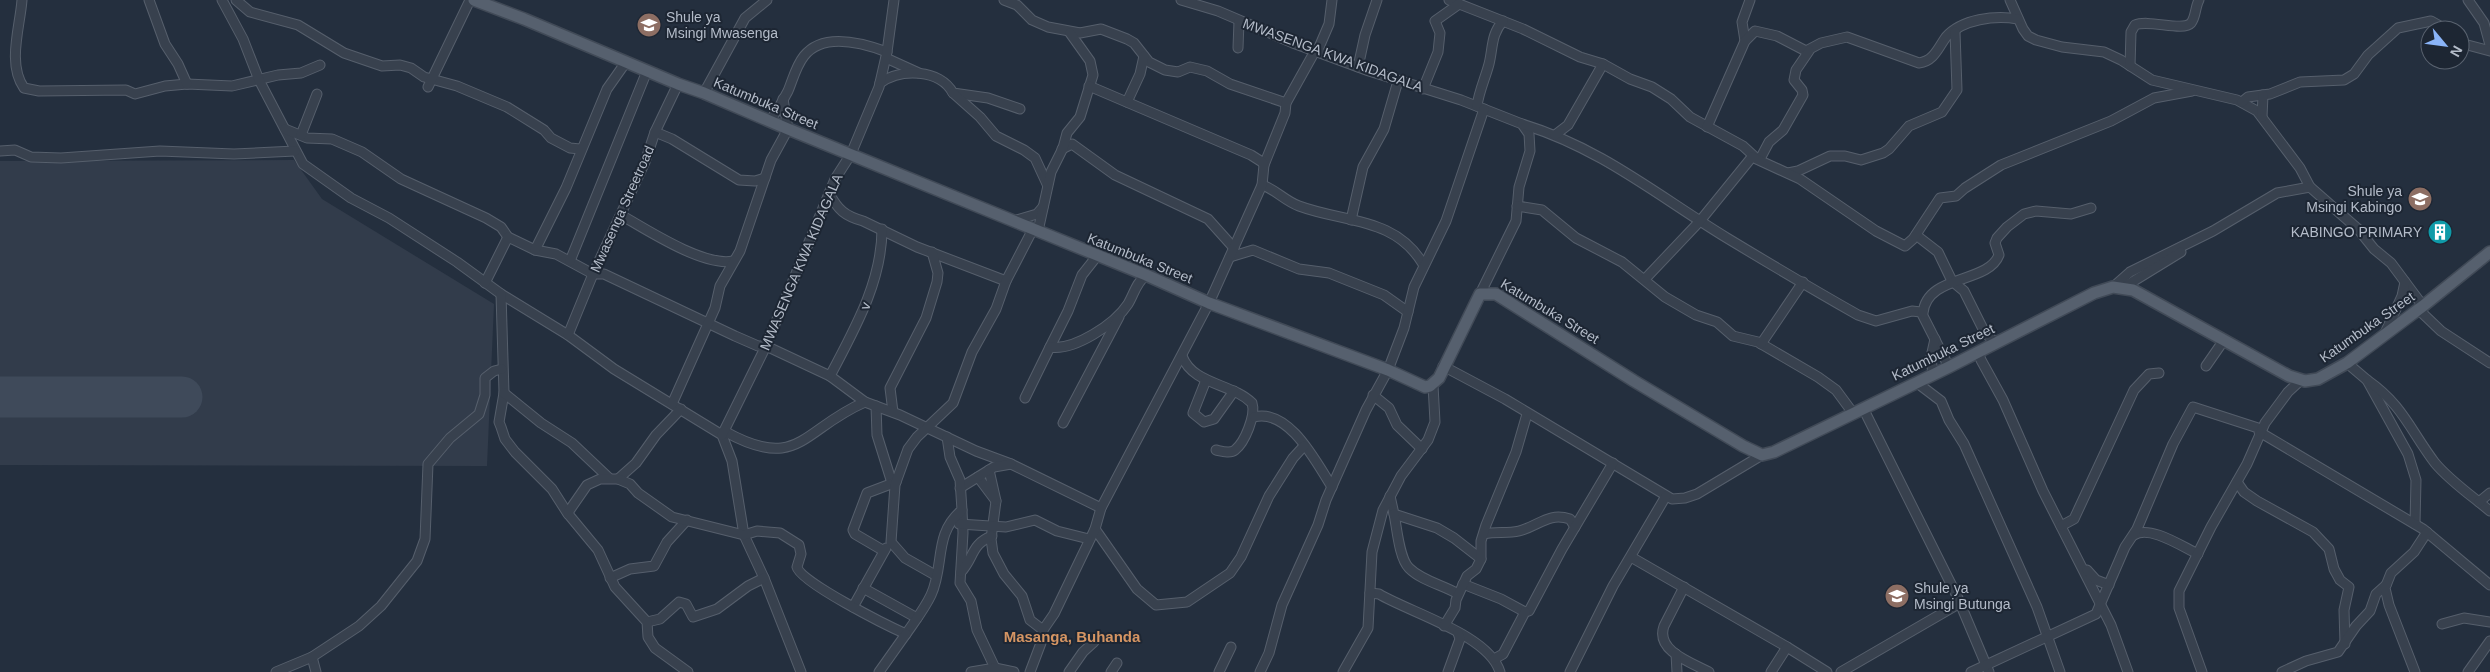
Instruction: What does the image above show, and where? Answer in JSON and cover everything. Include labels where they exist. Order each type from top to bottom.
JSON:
[{"type":"main road","name":"Katumbuka Street","points":[[472,0],[704,93],[1146,275],[1209,303],[1388,370],[1425,387],[1433,384],[1439,378],[1443,366],[1480,294],[1496,294],[1634,381],[1742,446],[1762,455],[1774,452],[1916,382],[1949,368],[2094,293],[2118,287]]},
{"type":"main road","name":"Katumbuka Street","points":[[2301,380],[2318,379],[2347,363],[2490,252]]},
{"type":"main road","points":[[2118,287],[2150,298],[2224,340],[2301,380]]},
{"type":"street","points":[[22,0],[16,55],[17,72],[24,88],[39,91],[126,90],[136,94],[165,86],[187,84],[222,87],[301,73],[320,64]]},
{"type":"street","points":[[148,0],[165,44],[178,64],[187,84]]},
{"type":"street","points":[[222,0],[243,39],[259,80],[303,164],[340,191],[389,218],[456,262],[484,283],[568,335],[614,369],[723,433],[757,446],[783,449],[808,437],[848,409],[865,402]]},
{"type":"street","points":[[236,0],[250,12],[298,25],[344,53],[382,66],[400,65],[411,68],[430,83],[457,86],[507,107],[544,130],[551,138],[570,148],[580,149]]},
{"type":"street","points":[[430,83],[449,41],[472,0]]},
{"type":"street","points":[[704,93],[744,18],[767,0]]},
{"type":"street","points":[[1004,0],[1020,8],[1038,24],[1070,33],[1088,33],[1101,29],[1131,41],[1144,56],[1164,70],[1178,72],[1190,68],[1207,71],[1230,84],[1286,104]]},
{"type":"street","name":"MWASENGA KWA KIDAGALA","points":[[1181,0],[1208,7],[1316,52],[1555,135],[1637,178],[1700,221],[1858,315],[1873,321],[1884,320],[1912,311],[1923,313]]},
{"type":"street","points":[[1030,672],[1041,642],[1043,630],[1054,614],[1095,529],[1101,508],[1182,356],[1232,252],[1262,185],[1264,165],[1285,114],[1286,104],[1316,52],[1329,24],[1332,0]]},
{"type":"street","points":[[1358,67],[1365,35],[1377,0]]},
{"type":"street","points":[[1449,0],[1503,21],[1589,61],[1603,64],[1630,79],[1652,87],[1707,127],[1743,146],[1758,158],[1810,185],[1901,246],[1908,245],[1939,199],[1958,195],[1965,188],[1996,168],[2111,121],[2154,98],[2192,91]]},
{"type":"street","points":[[1745,41],[1742,22],[1750,0]]},
{"type":"street","points":[[2010,0],[2027,35],[2036,40],[2055,46],[2104,52],[2122,60],[2152,80],[2242,102],[2262,117],[2278,142],[2300,168],[2310,187],[2358,229],[2374,249],[2397,269],[2420,307],[2442,332],[2490,363]]},
{"type":"street","points":[[2130,66],[2130,38],[2133,26],[2143,23],[2188,25],[2193,20],[2199,0]]},
{"type":"street","points":[[2468,0],[2484,23],[2490,45]]},
{"type":"street","name":"MWASENGA KWA KIDAGALA","points":[[723,433],[766,346],[829,193],[866,122],[880,83],[887,55],[893,1]]},
{"type":"street","points":[[1423,89],[1438,52],[1440,33],[1435,21],[1459,4]]},
{"type":"street","points":[[1758,158],[1769,142],[1783,130],[1802,95],[1802,90],[1794,80],[1795,74],[1809,51],[1815,46],[1848,37],[1920,63],[1932,58],[1946,38],[1961,26],[1990,18],[2018,19]]},
{"type":"street","points":[[1238,48],[1239,20]]},
{"type":"street","points":[[1260,672],[1267,660],[1282,605],[1373,395],[1388,370],[1408,312],[1414,286],[1423,264],[1446,221],[1481,108],[1478,95],[1489,63],[1494,35],[1503,21]]},
{"type":"street","points":[[2242,102],[2248,97],[2263,95],[2300,82],[2344,80],[2356,72],[2365,59],[2385,39],[2403,26],[2420,23]]},
{"type":"street","points":[[1707,127],[1745,41],[1755,31],[1777,36],[1809,51]]},
{"type":"street","points":[[1786,173],[1798,171],[1830,156],[1861,160],[1883,154],[1889,150],[1909,126],[1942,112],[1957,90],[1955,32]]},
{"type":"street","points":[[853,607],[862,588],[891,542],[894,482],[912,442],[950,408],[957,396],[972,352],[996,309],[1006,281],[1036,230],[1044,206],[1047,185],[1062,149],[1064,138],[1071,126],[1080,117],[1093,75],[1093,67],[1070,33]]},
{"type":"street","points":[[770,121],[783,99],[799,64],[815,47],[827,43],[852,43],[887,55],[919,72],[942,80],[953,93],[980,117],[996,136],[1024,150],[1035,158],[1047,185]]},
{"type":"street","points":[[2470,46],[2490,51]]},
{"type":"street","points":[[1127,102],[1135,86],[1144,56]]},
{"type":"street","points":[[535,250],[566,188],[580,149],[606,89],[626,62]]},
{"type":"street","points":[[1555,135],[1568,126],[1603,64]]},
{"type":"street","points":[[570,261],[647,71]]},
{"type":"street","points":[[880,83],[887,78],[919,72]]},
{"type":"street","points":[[1351,220],[1364,167],[1384,129],[1398,81]]},
{"type":"street","name":"Mwasenga Streetroad","points":[[568,335],[593,274],[645,162],[655,132],[678,84]]},
{"type":"street","points":[[1089,86],[1242,150],[1259,159],[1264,165]]},
{"type":"street","points":[[1135,86],[1138,107]]},
{"type":"street","points":[[953,93],[988,98],[1020,109]]},
{"type":"street","points":[[301,135],[317,94]]},
{"type":"street","points":[[2262,117],[2263,95]]},
{"type":"street","points":[[672,404],[716,305],[720,286],[743,243],[765,178],[788,129],[783,99]]},
{"type":"street","points":[[1480,294],[1513,230],[1518,187],[1530,151],[1529,134],[1522,124]]},
{"type":"street","points":[[1071,126],[1072,144]]},
{"type":"street","points":[[285,129],[314,139],[332,139],[362,152],[401,179],[501,226],[508,237],[535,250],[556,254],[593,274],[604,274],[758,346],[766,346],[830,376],[865,402],[929,427],[1101,508]]},
{"type":"street","points":[[655,132],[672,139],[739,180],[747,182],[765,178]]},
{"type":"street","points":[[1062,149],[1072,144]]},
{"type":"street","points":[[1072,144],[1115,175],[1208,219],[1232,252]]},
{"type":"street","points":[[0,152],[15,150],[31,157],[61,158],[160,151],[234,154],[295,151]]},
{"type":"street","points":[[1646,280],[1726,190],[1748,158],[1758,158]]},
{"type":"street","points":[[1262,185],[1295,204],[1385,230],[1402,238],[1409,244],[1423,264]]},
{"type":"street","points":[[2118,287],[2130,272],[2213,231],[2274,195],[2310,187]]},
{"type":"street","points":[[829,193],[843,213],[932,252],[1006,281]]},
{"type":"street","points":[[1013,221],[1037,214],[1044,206]]},
{"type":"street","points":[[1517,206],[1542,210],[1576,238],[1615,257],[1646,280],[1661,294],[1696,315],[1720,323],[1733,336],[1751,339],[1761,344],[1830,385],[1858,410],[1960,603],[1987,669]]},
{"type":"street","points":[[1949,368],[1923,313],[1930,298],[1953,282],[1980,272],[1996,260],[1999,255],[1995,243],[1997,238],[2008,226],[2024,214],[2036,210],[2071,214],[2091,208]]},
{"type":"street","points":[[621,215],[702,257],[719,263],[733,261]]},
{"type":"street","name":"v","points":[[830,376],[866,308],[882,246],[882,229]]},
{"type":"street","points":[[1916,235],[1938,252],[1953,282],[1964,291],[1982,329],[1996,343]]},
{"type":"street","points":[[484,283],[508,237]]},
{"type":"street","points":[[1232,252],[1253,250],[1299,269],[1329,273],[1384,295],[1408,312]]},
{"type":"street","points":[[893,412],[890,388],[926,318],[938,282],[938,273],[932,252]]},
{"type":"street","points":[[1025,398],[1068,311],[1082,275],[1097,256]]},
{"type":"street","points":[[1063,423],[1121,312],[1138,282],[1146,275]]},
{"type":"street","points":[[1761,344],[1803,282]]},
{"type":"street","points":[[2386,332],[2402,296],[2405,282]]},
{"type":"street","points":[[501,294],[504,331],[502,369],[504,393],[499,422],[505,439],[517,455],[552,488],[568,514],[598,550],[610,578],[647,622],[648,637],[655,648],[688,672]]},
{"type":"street","points":[[1050,347],[1070,343],[1093,334],[1121,312]]},
{"type":"street","points":[[1934,375],[1931,357],[1935,339]]},
{"type":"street","points":[[2206,366],[2224,340]]},
{"type":"street","points":[[1978,352],[1980,360],[2003,400],[2043,491],[2120,644],[2128,672]]},
{"type":"street","points":[[1182,356],[1190,369],[1206,380],[1234,391],[1252,403],[1254,417],[1235,450],[1216,450]]},
{"type":"street","points":[[2347,363],[2385,394],[2401,411],[2437,465],[2490,511]]},
{"type":"street","points":[[1443,366],[1505,399],[1666,496],[1678,500],[1690,497],[1762,455]]},
{"type":"street","points":[[276,672],[312,657],[359,626],[381,606],[416,561],[425,539],[428,464],[450,438],[479,414],[485,395],[485,378],[494,371],[502,369]]},
{"type":"street","points":[[2061,526],[2074,519],[2134,390],[2149,374],[2159,373]]},
{"type":"street","points":[[1206,380],[1193,414],[1204,422],[1214,419],[1234,391]]},
{"type":"street","points":[[2202,672],[2178,599],[2181,587],[2276,407],[2301,380]]},
{"type":"street","points":[[2366,380],[2412,464],[2416,480],[2415,524]]},
{"type":"street","points":[[1916,382],[1941,401],[1949,420],[1964,444],[2035,602],[2060,672]]},
{"type":"street","points":[[1343,672],[1368,628],[1374,541],[1383,510],[1401,476],[1422,449],[1436,422],[1433,384]]},
{"type":"street","points":[[504,393],[541,423],[572,443],[614,478],[630,484],[638,493],[665,513],[744,535],[757,531],[780,533],[795,541],[801,550],[797,567],[799,574],[853,607],[906,634]]},
{"type":"street","points":[[1373,395],[1389,408],[1397,425],[1422,449]]},
{"type":"street","points":[[876,406],[877,435],[894,482]]},
{"type":"street","points":[[1971,672],[1987,669],[2093,616],[2125,547],[2133,535],[2191,408],[2256,427],[2260,435]]},
{"type":"street","points":[[568,514],[587,485],[595,480],[614,478],[636,463],[656,435],[681,409]]},
{"type":"street","points":[[1444,626],[1455,608],[1458,594],[1463,584],[1481,560],[1484,534],[1490,511],[1516,452],[1527,414]]},
{"type":"street","points":[[1254,417],[1266,415],[1279,419],[1320,466],[1332,488]]},
{"type":"street","points":[[723,433],[732,462],[744,535],[764,578],[801,672]]},
{"type":"street","points":[[2260,435],[2262,434],[2415,524],[2490,585]]},
{"type":"street","points":[[947,437],[950,457],[960,480],[963,525],[960,583],[971,601],[977,630],[995,668]]},
{"type":"street","points":[[1095,529],[1131,582],[1156,605],[1187,602],[1224,578],[1236,566],[1268,496],[1293,458],[1304,446]]},
{"type":"street","points":[[1494,659],[1502,654],[1526,612],[1529,611],[1613,463]]},
{"type":"street","points":[[960,488],[989,470],[1011,464]]},
{"type":"street","points":[[989,470],[996,501],[992,550],[1000,567],[1022,596],[1030,620],[1043,630]]},
{"type":"street","points":[[978,477],[982,485],[996,501]]},
{"type":"street","points":[[884,552],[855,534],[853,530],[867,493],[894,482]]},
{"type":"street","points":[[2237,482],[2244,492],[2256,501],[2313,532],[2329,549],[2336,574],[2340,580],[2350,586],[2344,610],[2344,644]]},
{"type":"street","points":[[2479,502],[2490,492]]},
{"type":"street","points":[[1390,496],[1398,540],[1408,566],[1433,583],[1458,594]]},
{"type":"street","points":[[1570,672],[1613,586],[1666,496]]},
{"type":"street","points":[[879,672],[917,618],[931,594],[943,551],[942,538],[949,523],[962,510]]},
{"type":"street","points":[[1394,514],[1437,528],[1481,560]]},
{"type":"street","points":[[1484,534],[1498,531],[1520,531],[1556,516],[1570,519],[1575,527]]},
{"type":"street","points":[[610,578],[630,569],[654,566],[667,542],[687,520]]},
{"type":"street","points":[[949,523],[1006,527],[1035,520],[1057,531],[1089,539]]},
{"type":"street","points":[[2133,535],[2142,531],[2151,532],[2198,554]]},
{"type":"street","points":[[2415,672],[2385,591],[2391,573],[2414,552],[2427,532]]},
{"type":"street","points":[[961,572],[981,540],[992,536]]},
{"type":"street","points":[[891,542],[905,558],[935,575]]},
{"type":"street","points":[[2077,556],[2092,576],[2100,583],[2108,584]]},
{"type":"street","points":[[1631,557],[1827,672]]},
{"type":"street","points":[[647,622],[660,619],[679,602],[686,604],[693,617],[707,612],[724,605],[748,586],[764,578]]},
{"type":"street","points":[[1463,584],[1501,599],[1526,612]]},
{"type":"street","points":[[2282,672],[2306,662],[2334,654],[2370,611],[2376,594],[2386,585]]},
{"type":"street","points":[[1684,587],[1662,632],[1666,646],[1676,654],[1709,672]]},
{"type":"street","points":[[862,588],[917,618]]},
{"type":"street","points":[[1370,593],[1379,594],[1458,633],[1490,653],[1500,672]]},
{"type":"street","points":[[1841,672],[1960,603]]},
{"type":"street","points":[[2442,624],[2464,618],[2490,622]]},
{"type":"street","points":[[1448,672],[1460,639],[1458,633]]},
{"type":"street","points":[[2469,672],[2490,641]]},
{"type":"street","points":[[1069,672],[1083,652],[1094,642]]},
{"type":"street","points":[[1219,672],[1231,647]]},
{"type":"street","points":[[1771,672],[1787,647]]},
{"type":"street","points":[[1676,654],[1677,672]]},
{"type":"street","points":[[2478,661],[2490,656]]},
{"type":"street","points":[[312,657],[316,672]]},
{"type":"street","points":[[1110,672],[1117,663]]},
{"type":"street","points":[[971,672],[995,668],[1014,672]]},
{"type":"shaded area","points":[[294,160],[322,199],[494,304],[487,466],[0,465],[0,161]]},
{"type":"runway","points":[[0,397],[182,397]]},
{"type":"place","name":"Shule ya Msingi Mwasenga","points":[[649,25]]},
{"type":"place","name":"Shule ya Msingi Kabingo","points":[[2420,199]]},
{"type":"place","name":"KABINGO PRIMARY","points":[[2440,232]]},
{"type":"place","name":"Shule ya Msingi Butunga","points":[[1897,596]]},
{"type":"district","name":"Masanga, Buhanda","points":[[1072,637]]}]
